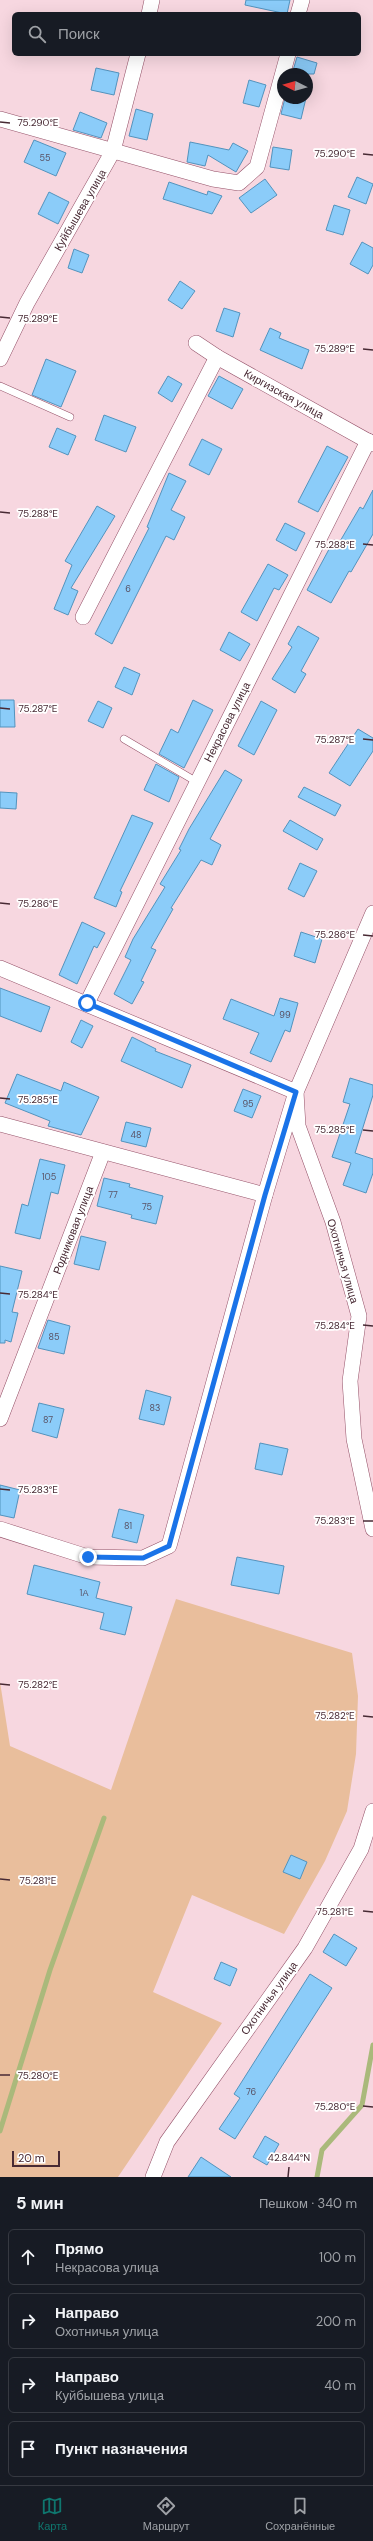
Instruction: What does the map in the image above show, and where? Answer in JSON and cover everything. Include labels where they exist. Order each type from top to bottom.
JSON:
[{"type":"street","points":[[149,12],[152,0]]},
{"type":"street","points":[[299,12],[302,0]]},
{"type":"street","name":"Куйбышева улица","points":[[0,358],[27,303],[114,151],[138,56]]},
{"type":"street","points":[[0,119],[213,179],[239,183],[258,167],[287,56]]},
{"type":"street","name":"Киргизская улица","points":[[196,343],[217,357],[371,443]]},
{"type":"street","points":[[83,617],[217,357]]},
{"type":"street","name":"Некрасова улица","points":[[87,1003],[197,782],[371,443]]},
{"type":"street","name":"Охотничья улица","points":[[0,1528],[88,1557],[143,1558],[169,1546],[265,1195],[296,1092],[373,913]]},
{"type":"street","points":[[0,968],[87,1003],[296,1092]]},
{"type":"street","name":"Охотничья улица","points":[[296,1092],[298,1126],[366,1316],[350,1381],[354,1439],[373,1529]]},
{"type":"street","points":[[0,1124],[265,1195]]},
{"type":"street","name":"Родниковая улица","points":[[0,1419],[103,1152]]},
{"type":"street","name":"Охотничья улица","points":[[153,2177],[167,2142],[305,1948],[361,1849],[373,1811]]},
{"type":"lane","points":[[0,386],[70,417]]},
{"type":"lane","points":[[124,739],[197,782]]},
{"type":"shaded area","points":[[176,1599],[352,1653],[358,1696],[356,1754],[347,1811],[325,1861],[284,1934],[192,1895],[153,1992],[222,2023],[118,2177],[0,2177],[0,1682],[10,1746],[111,1790]]},
{"type":"building","points":[[246,0],[290,0],[287,12],[278,12],[245,5]]},
{"type":"building","points":[[297,57],[317,63],[314,74],[313,68],[294,68]]},
{"type":"building","points":[[96,68],[119,73],[114,95],[91,90]]},
{"type":"building","points":[[249,80],[266,85],[259,107],[243,103]]},
{"type":"building","points":[[284,104],[305,104],[301,119],[281,114]]},
{"type":"building","points":[[136,109],[153,114],[147,140],[129,136]]},
{"type":"building","points":[[80,112],[107,123],[101,138],[73,130]]},
{"type":"building","points":[[34,140],[66,153],[56,176],[24,162]]},
{"type":"building","points":[[190,142],[229,150],[233,143],[248,151],[236,172],[208,155],[205,166],[187,162]]},
{"type":"building","points":[[273,147],[292,150],[289,170],[270,167]]},
{"type":"building","points":[[357,177],[373,184],[366,204],[348,197]]},
{"type":"building","points":[[265,179],[277,195],[251,213],[239,198]]},
{"type":"building","points":[[169,182],[207,195],[208,191],[222,196],[212,214],[163,199]]},
{"type":"building","points":[[49,192],[69,202],[58,224],[38,214]]},
{"type":"building","points":[[334,205],[350,210],[343,235],[326,230]]},
{"type":"building","points":[[362,242],[373,248],[373,265],[368,274],[350,264]]},
{"type":"building","points":[[74,249],[89,255],[82,273],[68,268]]},
{"type":"building","points":[[180,281],[195,291],[182,309],[168,300]]},
{"type":"building","points":[[224,308],[240,313],[233,337],[216,331]]},
{"type":"building","points":[[270,328],[281,333],[279,338],[309,350],[302,369],[260,350]]},
{"type":"building","points":[[46,359],[76,371],[61,407],[32,395]]},
{"type":"building","points":[[168,376],[182,384],[172,402],[158,393]]},
{"type":"building","points":[[219,376],[243,389],[232,409],[208,396]]},
{"type":"building","points":[[104,415],[136,427],[126,452],[95,440]]},
{"type":"building","points":[[57,428],[76,436],[68,455],[49,447]]},
{"type":"building","points":[[202,439],[222,449],[209,475],[189,465]]},
{"type":"building","points":[[327,446],[348,457],[318,512],[298,502]]},
{"type":"building","points":[[169,473],[186,481],[171,510],[185,517],[174,540],[166,536],[112,644],[95,634],[149,528],[147,527]]},
{"type":"building","points":[[373,490],[373,534],[351,572],[349,571],[331,603],[307,590],[334,540],[339,543],[360,507],[363,509]]},
{"type":"building","points":[[97,506],[115,516],[71,588],[78,591],[68,615],[54,609],[72,565],[65,561]]},
{"type":"building","points":[[285,523],[305,533],[296,551],[276,540]]},
{"type":"building","points":[[268,564],[288,575],[279,590],[274,588],[257,621],[241,612]]},
{"type":"building","points":[[298,626],[319,638],[301,671],[306,674],[295,693],[272,679],[292,647],[288,644]]},
{"type":"building","points":[[229,632],[250,644],[240,661],[220,650]]},
{"type":"building","points":[[124,667],[140,674],[132,695],[115,687]]},
{"type":"building","points":[[0,700],[14,700],[15,727],[0,727]]},
{"type":"building","points":[[193,700],[213,710],[184,768],[159,754],[171,729],[178,733]]},
{"type":"building","points":[[98,701],[112,708],[103,728],[88,721]]},
{"type":"building","points":[[261,701],[277,710],[254,755],[238,746]]},
{"type":"building","points":[[358,729],[373,738],[373,751],[350,786],[329,773]]},
{"type":"building","points":[[156,764],[179,777],[169,802],[144,790]]},
{"type":"building","points":[[225,770],[242,780],[210,839],[221,845],[212,865],[201,860],[171,908],[173,909],[151,948],[156,950],[141,981],[144,982],[132,1004],[114,994],[131,960],[125,957],[133,939],[165,887],[160,884],[181,850],[179,849],[189,829]]},
{"type":"building","points":[[304,787],[341,805],[335,816],[298,797]]},
{"type":"building","points":[[0,792],[17,793],[16,809],[0,808]]},
{"type":"building","points":[[132,815],[153,823],[120,891],[122,892],[116,907],[94,898]]},
{"type":"building","points":[[290,820],[323,839],[317,850],[283,831]]},
{"type":"building","points":[[300,863],[317,871],[304,897],[288,889]]},
{"type":"building","points":[[82,922],[105,933],[97,948],[94,946],[77,984],[59,975]]},
{"type":"building","points":[[301,932],[322,939],[315,963],[294,956]]},
{"type":"building","points":[[0,988],[50,1007],[41,1032],[0,1016]]},
{"type":"building","points":[[280,998],[298,1003],[290,1032],[285,1030],[271,1062],[250,1053],[259,1033],[223,1019],[231,999],[274,1016]]},
{"type":"building","points":[[81,1020],[93,1026],[82,1048],[71,1042]]},
{"type":"building","points":[[132,1037],[156,1049],[155,1051],[191,1065],[182,1088],[121,1061]]},
{"type":"building","points":[[17,1074],[61,1091],[64,1082],[99,1097],[81,1135],[48,1126],[50,1121],[5,1103]]},
{"type":"building","points":[[350,1078],[373,1085],[373,1095],[355,1153],[373,1159],[373,1173],[366,1193],[343,1185],[351,1163],[332,1157],[350,1104],[343,1102]]},
{"type":"building","points":[[243,1089],[261,1096],[252,1118],[234,1111]]},
{"type":"building","points":[[126,1122],[151,1128],[146,1147],[121,1141]]},
{"type":"building","points":[[40,1159],[65,1165],[58,1194],[51,1192],[40,1239],[15,1233],[22,1204],[28,1206]]},
{"type":"building","points":[[104,1178],[130,1184],[129,1187],[163,1196],[156,1224],[131,1218],[132,1215],[97,1206]]},
{"type":"building","points":[[81,1236],[106,1242],[99,1270],[74,1264]]},
{"type":"building","points":[[0,1266],[22,1271],[12,1312],[18,1313],[11,1342],[5,1340],[5,1343],[0,1343]]},
{"type":"building","points":[[48,1320],[70,1326],[64,1354],[38,1348]]},
{"type":"building","points":[[146,1390],[171,1397],[164,1425],[139,1419]]},
{"type":"building","points":[[39,1403],[64,1409],[57,1438],[32,1431]]},
{"type":"building","points":[[260,1443],[288,1449],[282,1475],[255,1469]]},
{"type":"building","points":[[0,1485],[20,1490],[14,1518],[0,1515]]},
{"type":"building","points":[[119,1509],[144,1515],[137,1543],[112,1537]]},
{"type":"building","points":[[237,1557],[284,1566],[279,1594],[231,1585]]},
{"type":"building","points":[[34,1565],[100,1582],[96,1598],[132,1607],[125,1635],[100,1629],[104,1613],[27,1594]]},
{"type":"building","points":[[291,1855],[307,1862],[300,1879],[283,1872]]},
{"type":"building","points":[[334,1934],[357,1948],[346,1966],[323,1952]]},
{"type":"building","points":[[221,1962],[237,1969],[230,1986],[214,1979]]},
{"type":"building","points":[[310,1974],[332,1988],[235,2139],[219,2129],[240,2098],[234,2094]]},
{"type":"building","points":[[265,2136],[279,2144],[267,2165],[253,2157]]},
{"type":"building","points":[[201,2157],[231,2177],[188,2177]]},
{"type":"waterway","points":[[0,2131],[50,1970],[104,1818]]},
{"type":"waterway","points":[[317,2177],[322,2150],[362,2105],[373,2045]]},
{"type":"route","points":[[87,1003],[296,1092],[265,1195],[169,1546],[143,1558],[88,1557]]}]
